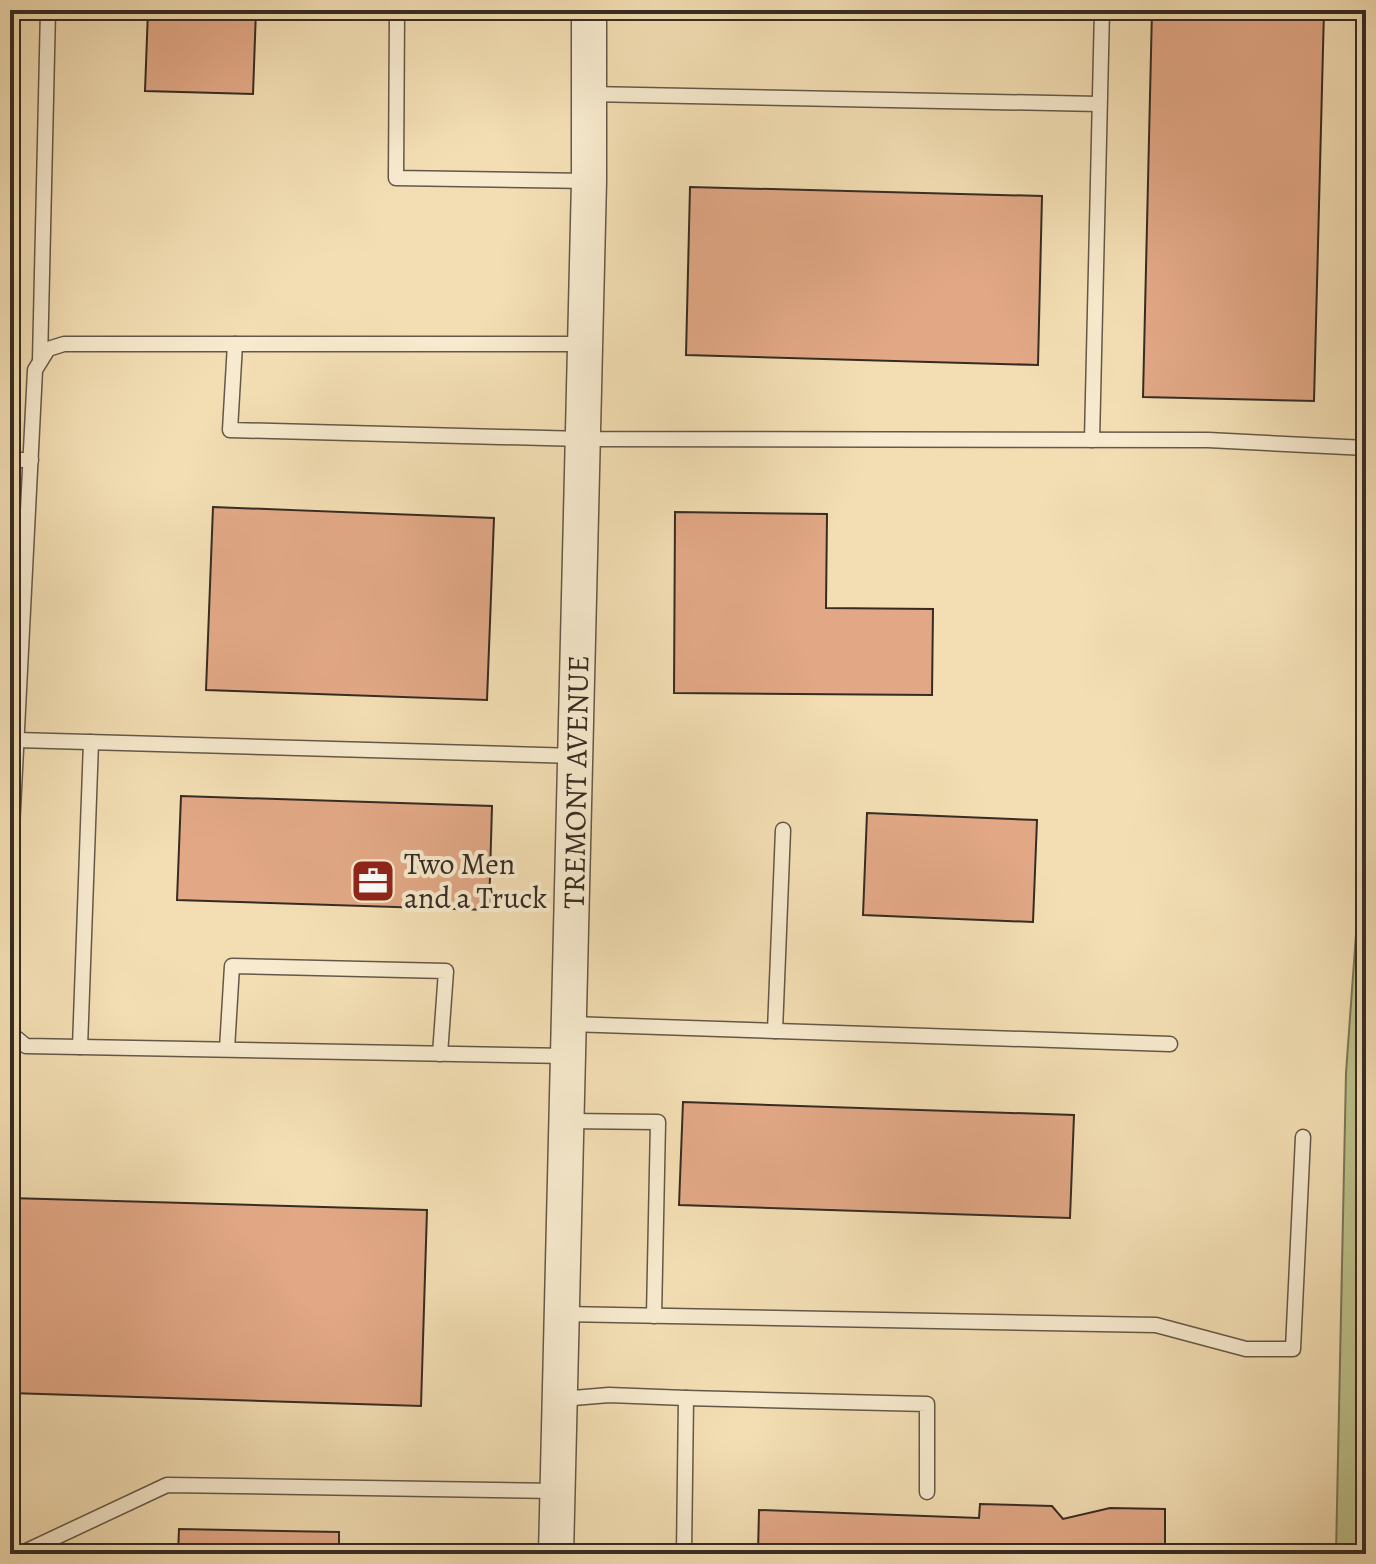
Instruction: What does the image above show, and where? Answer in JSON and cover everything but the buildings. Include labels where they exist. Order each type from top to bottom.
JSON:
[{"type":"street","name":"TREMONT AVENUE","points":[[556,1554],[577,756],[589,181],[589,10]]},
{"type":"lane","points":[[40,361],[48,10]]},
{"type":"lane","points":[[397,10],[396,178],[589,181]]},
{"type":"lane","points":[[1092,440],[1102,10]]},
{"type":"lane","points":[[589,94],[1099,104]]},
{"type":"lane","points":[[10,869],[35,370],[48,349],[64,344],[585,344]]},
{"type":"lane","points":[[235,344],[230,430],[583,439],[1208,440],[1366,448]]},
{"type":"lane","points":[[10,460],[31,460]]},
{"type":"lane","points":[[17,740],[577,756]]},
{"type":"lane","points":[[80,1047],[91,742]]},
{"type":"lane","points":[[775,1031],[783,830]]},
{"type":"lane","points":[[227,1049],[232,966],[446,971],[440,1054]]},
{"type":"lane","points":[[10,1033],[26,1046],[440,1054],[570,1040],[775,1031],[1170,1044]]},
{"type":"lane","points":[[568,1121],[658,1122],[654,1316]]},
{"type":"lane","points":[[563,1314],[1156,1325],[1246,1349],[1293,1349],[1303,1137]]},
{"type":"lane","points":[[560,1399],[609,1395],[927,1404],[927,1492]]},
{"type":"lane","points":[[684,1554],[686,1398]]},
{"type":"lane","points":[[10,1553],[20,1554],[167,1485],[558,1491]]},
{"type":"green space","points":[[1366,795],[1366,1554],[1336,1554],[1346,1073]]},
{"type":"place","name":"Two Men and a Truck","points":[[373,881]]}]
